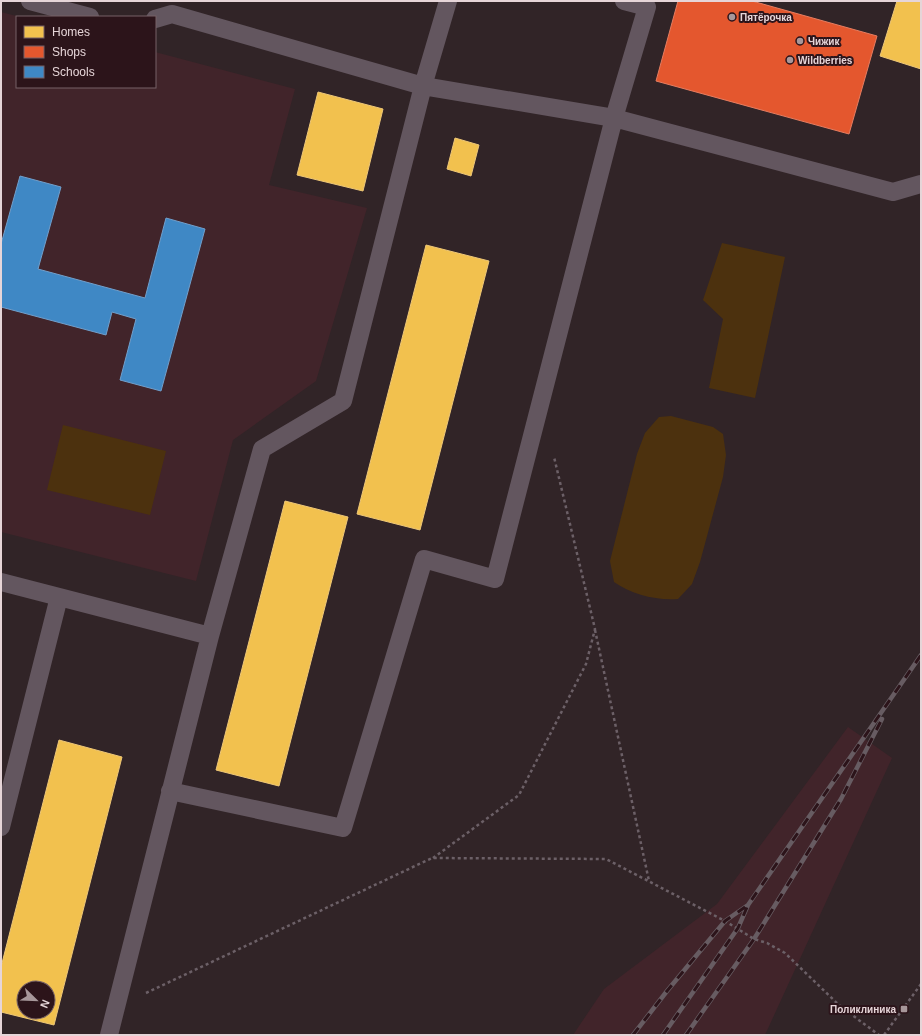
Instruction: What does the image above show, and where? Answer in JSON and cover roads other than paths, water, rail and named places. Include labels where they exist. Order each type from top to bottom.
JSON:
[{"type":"lane","points":[[30,1],[86,16]]},
{"type":"lane","points":[[109,1035],[210,636],[262,449],[343,401],[423,86],[448,1]]},
{"type":"lane","points":[[170,791],[343,828],[424,559],[495,579],[614,118],[646,7],[624,1]]},
{"type":"lane","points":[[156,19],[172,14],[423,86],[614,118],[893,192],[921,184]]},
{"type":"lane","points":[[1,582],[210,636]]},
{"type":"lane","points":[[1,827],[7,781],[59,597]]},
{"type":"railway","points":[[663,1035],[738,928],[748,905],[921,655]]},
{"type":"railway","points":[[686,1035],[754,939],[841,799],[882,719]]},
{"type":"railway","points":[[633,1035],[725,921],[748,905]]},
{"type":"place","name":"Пятёрочка","points":[[732,17]]},
{"type":"place","name":"Чижик","points":[[800,41]]},
{"type":"place","name":"Wildberries","points":[[790,60]]},
{"type":"place","name":"Поликлиника","points":[[904,1009]]}]
